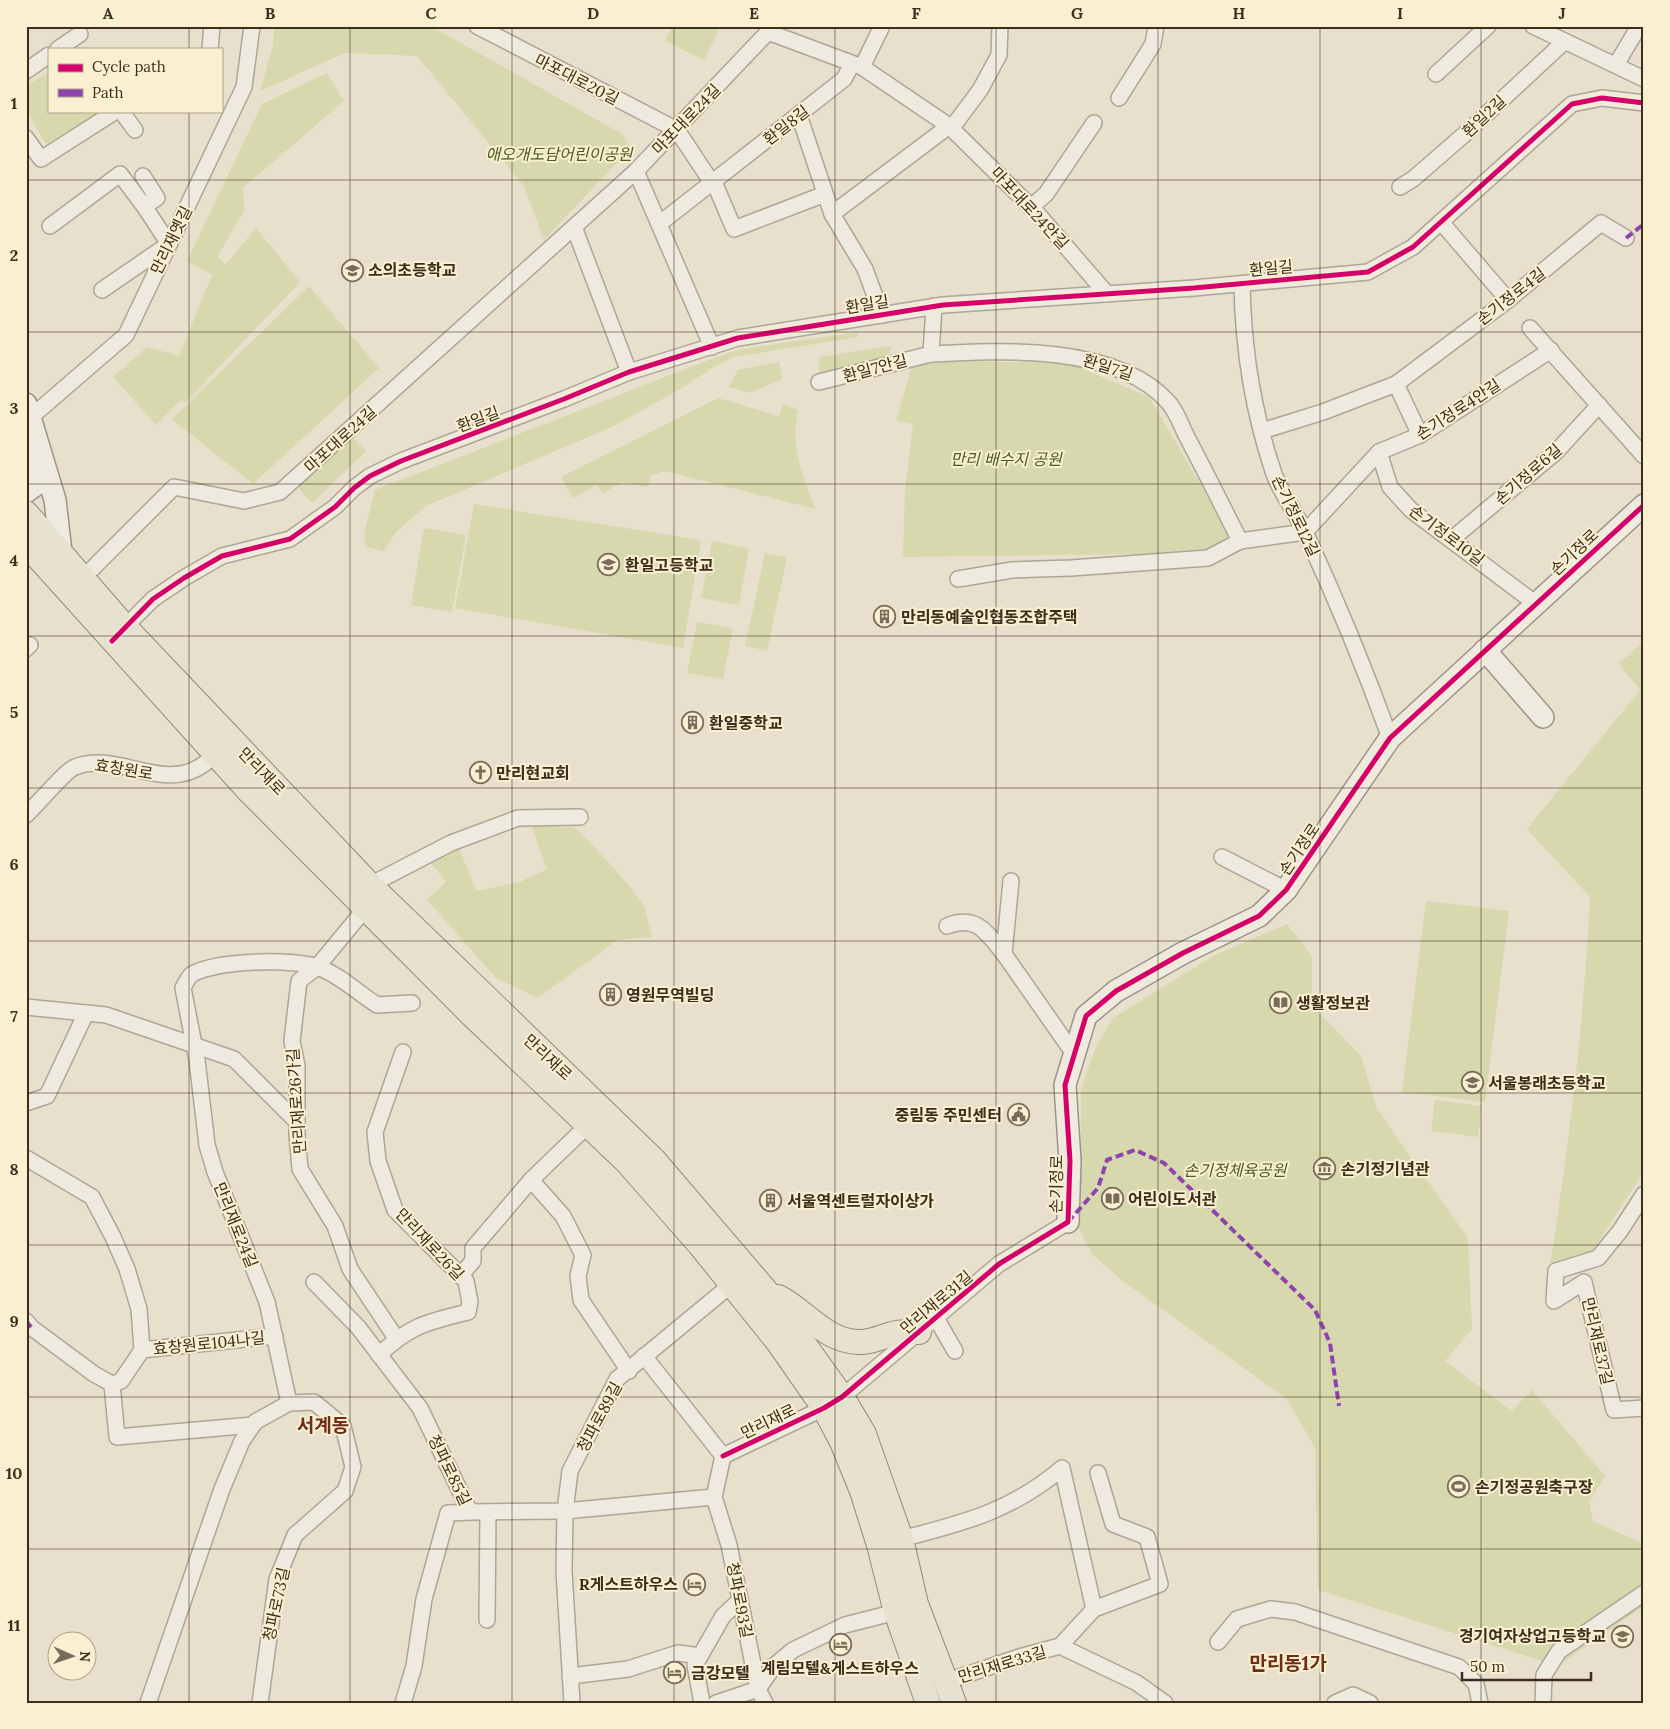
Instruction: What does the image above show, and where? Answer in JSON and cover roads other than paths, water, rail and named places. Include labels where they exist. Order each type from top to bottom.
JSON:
[{"type":"main road","name":"만리재로","points":[[26,513],[61,552],[73,581]]},
{"type":"main road","name":"만리재로","points":[[26,544],[73,581],[119,634],[223,746],[365,909],[588,1124],[664,1202],[778,1342],[864,1434],[901,1539],[916,1604],[949,1692]]},
{"type":"main road","name":"만리재로","points":[[223,746],[370,885],[654,1160],[766,1291],[833,1402],[842,1442],[862,1491],[896,1612],[928,1703]]},
{"type":"main road","points":[[766,1291],[790,1303],[828,1333],[844,1340],[860,1342],[927,1325]]},
{"type":"main road","points":[[766,1291],[784,1333],[778,1342]]},
{"type":"street","points":[[210,48],[212,26]]},
{"type":"street","name":"만리재옛길","points":[[31,419],[126,335],[244,87],[252,26]]},
{"type":"street","name":"마포대로20길","points":[[477,26],[677,130]]},
{"type":"street","name":"환일8길","points":[[658,224],[844,79],[857,65],[882,26]]},
{"type":"street","points":[[832,214],[950,128],[980,90],[999,55],[1000,26]]},
{"type":"street","points":[[1119,98],[1153,44],[1156,26]]},
{"type":"street","points":[[1436,74],[1488,26]]},
{"type":"street","points":[[1533,26],[1644,79]]},
{"type":"street","points":[[1616,65],[1639,26]]},
{"type":"street","name":"마포대로24길","points":[[73,581],[174,487],[244,501],[280,492],[636,171],[677,130],[770,29]]},
{"type":"street","name":"마포대로24안길","points":[[770,29],[857,65],[950,128],[1031,207],[1107,294]]},
{"type":"street","points":[[59,48],[80,34]]},
{"type":"street","name":"환일2길","points":[[1400,187],[1413,179],[1466,133],[1564,42]]},
{"type":"street","points":[[26,71],[48,56]]},
{"type":"street","name":"환일길","points":[[119,634],[153,599],[222,556],[290,539],[335,507],[354,488],[370,476],[628,372],[712,348],[738,338],[934,306],[1242,284],[1368,272],[1413,247],[1572,104],[1602,98],[1644,103]]},
{"type":"street","points":[[26,138],[41,159],[114,112]]},
{"type":"street","points":[[122,112],[135,130]]},
{"type":"street","name":"환일길","points":[[799,115],[832,214],[865,269],[882,315]]},
{"type":"street","points":[[1031,207],[1046,194],[1094,123]]},
{"type":"street","points":[[677,130],[713,182],[734,229],[825,194]]},
{"type":"street","points":[[636,171],[712,348]]},
{"type":"street","points":[[50,226],[120,174],[169,244],[102,290]]},
{"type":"street","points":[[143,176],[157,198],[144,206]]},
{"type":"street","points":[[1441,222],[1508,300]]},
{"type":"street","name":"손기정로4길","points":[[1262,431],[1322,412],[1396,384],[1508,300],[1601,223],[1626,238]]},
{"type":"street","points":[[574,227],[628,372]]},
{"type":"street","name":"손기정로12길","points":[[1242,284],[1243,316],[1252,399],[1275,476],[1305,532],[1360,656],[1390,738]]},
{"type":"street","points":[[931,354],[934,306]]},
{"type":"street","points":[[1530,328],[1644,456]]},
{"type":"street","name":"손기정로4안길","points":[[1305,532],[1379,452],[1420,435],[1550,350]]},
{"type":"street","name":"환일7길","points":[[931,354],[1036,352],[1076,356],[1140,378],[1169,403],[1240,541]]},
{"type":"street","name":"환일7안길","points":[[819,382],[931,354]]},
{"type":"street","points":[[1396,384],[1420,435]]},
{"type":"street","name":"손기정로6길","points":[[1452,539],[1556,452],[1599,405]]},
{"type":"street","points":[[26,492],[36,485],[31,419]]},
{"type":"street","points":[[31,419],[55,500],[61,552]]},
{"type":"street","name":"손기정로10길","points":[[1379,452],[1390,487],[1411,510],[1536,604]]},
{"type":"street","name":"손기정로","points":[[1068,1222],[1070,1161],[1065,1085],[1086,1016],[1116,991],[1183,953],[1259,916],[1286,890],[1390,738],[1644,505]]},
{"type":"street","points":[[958,579],[1012,570],[1071,568],[1208,558],[1240,541],[1305,532]]},
{"type":"street","points":[[1485,650],[1543,717]]},
{"type":"street","name":"효창원로","points":[[26,815],[72,767],[96,761],[161,775],[178,776],[204,765],[223,746]]},
{"type":"street","points":[[370,885],[451,843],[518,818],[580,817]]},
{"type":"street","points":[[1222,857],[1286,890]]},
{"type":"street","points":[[1004,954],[1011,881]]},
{"type":"street","points":[[317,966],[365,909]]},
{"type":"street","points":[[947,926],[956,922],[970,922],[981,926],[1004,954],[1074,1054]]},
{"type":"street","name":"만리재로24길","points":[[289,1403],[268,1302],[215,1172],[206,1145],[198,1060],[183,988],[191,975],[225,964],[276,962],[317,966],[336,975],[377,1005],[412,1002]]},
{"type":"street","name":"만리재로26가길","points":[[317,966],[299,981],[292,1041],[296,1066],[300,1169],[335,1226],[350,1269],[396,1338]]},
{"type":"street","points":[[26,1007],[106,1016],[234,1059],[297,1122]]},
{"type":"street","points":[[26,1103],[47,1096],[86,1013]]},
{"type":"street","name":"만리재로26길","points":[[379,1355],[396,1338],[411,1329],[468,1312],[470,1302],[466,1282],[395,1210],[378,1162],[375,1132],[403,1052]]},
{"type":"street","points":[[460,1276],[473,1261],[473,1248],[531,1180],[588,1124]]},
{"type":"street","name":"효창원로104나길","points":[[26,1158],[92,1197],[114,1237],[127,1269],[140,1309],[142,1350],[275,1336]]},
{"type":"street","points":[[531,1180],[563,1216],[583,1255],[578,1276],[581,1300],[629,1371]]},
{"type":"street","name":"만리재로37길","points":[[1644,1194],[1620,1231],[1598,1258],[1556,1271],[1554,1301],[1584,1282],[1614,1410],[1644,1408]]},
{"type":"street","name":"만리재로31길","points":[[833,1402],[999,1264],[1068,1222]]},
{"type":"street","name":"청파로85길","points":[[314,1282],[358,1327],[420,1408],[470,1512],[448,1513],[424,1600],[414,1666],[402,1703]]},
{"type":"street","name":"청파로89길","points":[[572,1703],[564,1571],[565,1511],[570,1471],[617,1379],[732,1284]]},
{"type":"street","points":[[927,1325],[955,1351]]},
{"type":"street","points":[[28,1328],[94,1374],[112,1384],[121,1381],[142,1350]]},
{"type":"street","points":[[644,1356],[723,1456]]},
{"type":"street","name":"청파로73길","points":[[112,1384],[117,1437],[253,1425]]},
{"type":"street","name":"청파로73길","points":[[148,1703],[222,1489],[242,1441],[253,1425],[289,1403],[314,1402],[343,1426],[353,1467],[345,1491],[295,1536],[288,1553],[278,1579],[260,1703]]},
{"type":"street","name":"만리재로","points":[[723,1456],[833,1402]]},
{"type":"street","name":"청파로93길","points":[[723,1456],[714,1497],[729,1545],[758,1689],[765,1703]]},
{"type":"street","points":[[901,1539],[960,1524],[1002,1507],[1037,1489],[1062,1468],[1094,1609]]},
{"type":"street","points":[[1060,1646],[1094,1609],[1160,1584],[1147,1537],[1113,1524],[1098,1473]]},
{"type":"street","points":[[470,1512],[565,1511],[714,1497]]},
{"type":"street","points":[[487,1620],[488,1512]]},
{"type":"street","points":[[1543,1703],[1544,1675],[1559,1651],[1644,1594]]},
{"type":"street","points":[[702,1703],[695,1665],[722,1616],[740,1600]]},
{"type":"street","points":[[1218,1642],[1237,1619],[1271,1609],[1296,1612],[1459,1667],[1476,1684],[1480,1703]]},
{"type":"street","points":[[716,1703],[758,1689],[774,1666],[793,1650],[845,1625],[896,1612]]},
{"type":"street","name":"만리재로33길","points":[[949,1692],[1019,1657],[1060,1646],[1137,1683],[1165,1703]]},
{"type":"street","points":[[570,1676],[628,1669],[678,1653],[700,1656]]},
{"type":"street","name":"만리재로","points":[[949,1692],[961,1703]]},
{"type":"street","points":[[1335,1703],[1353,1695],[1370,1703]]},
{"type":"place","name":"소의초등학교","points":[[352,270]]},
{"type":"place","name":"환일고등학교","points":[[609,565]]},
{"type":"place","name":"만리동예술인협동조합주택","points":[[885,617]]},
{"type":"place","name":"환일중학교","points":[[693,723]]},
{"type":"place","name":"만리현교회","points":[[480,773]]},
{"type":"place","name":"영원무역빌딩","points":[[610,995]]},
{"type":"place","name":"생활정보관","points":[[1280,1003]]},
{"type":"place","name":"서울봉래초등학교","points":[[1472,1083]]},
{"type":"place","name":"중림동 주민센터","points":[[1018,1115]]},
{"type":"place","name":"손기정기념관","points":[[1325,1169]]},
{"type":"place","name":"어린이도서관","points":[[1112,1199]]},
{"type":"place","name":"서울역센트럴자이상가","points":[[771,1201]]},
{"type":"place","name":"손기정공원축구장","points":[[1459,1487]]},
{"type":"place","name":"R게스트하우스","points":[[694,1584]]},
{"type":"place","name":"경기여자상업고등학교","points":[[1622,1636]]},
{"type":"place","name":"계림모텔&게스트하우스","points":[[840,1644]]},
{"type":"place","name":"금강모텔","points":[[675,1673]]},
{"type":"district","name":"서계동","points":[[323,1425]]},
{"type":"district","name":"만리동1가","points":[[1288,1663]]},
{"type":"park label","name":"애오개도담어린이공원","points":[[559,154]]},
{"type":"park label","name":"만리 배수지 공원","points":[[1006,459]]},
{"type":"park label","name":"손기정체육공원","points":[[1235,1170]]}]
